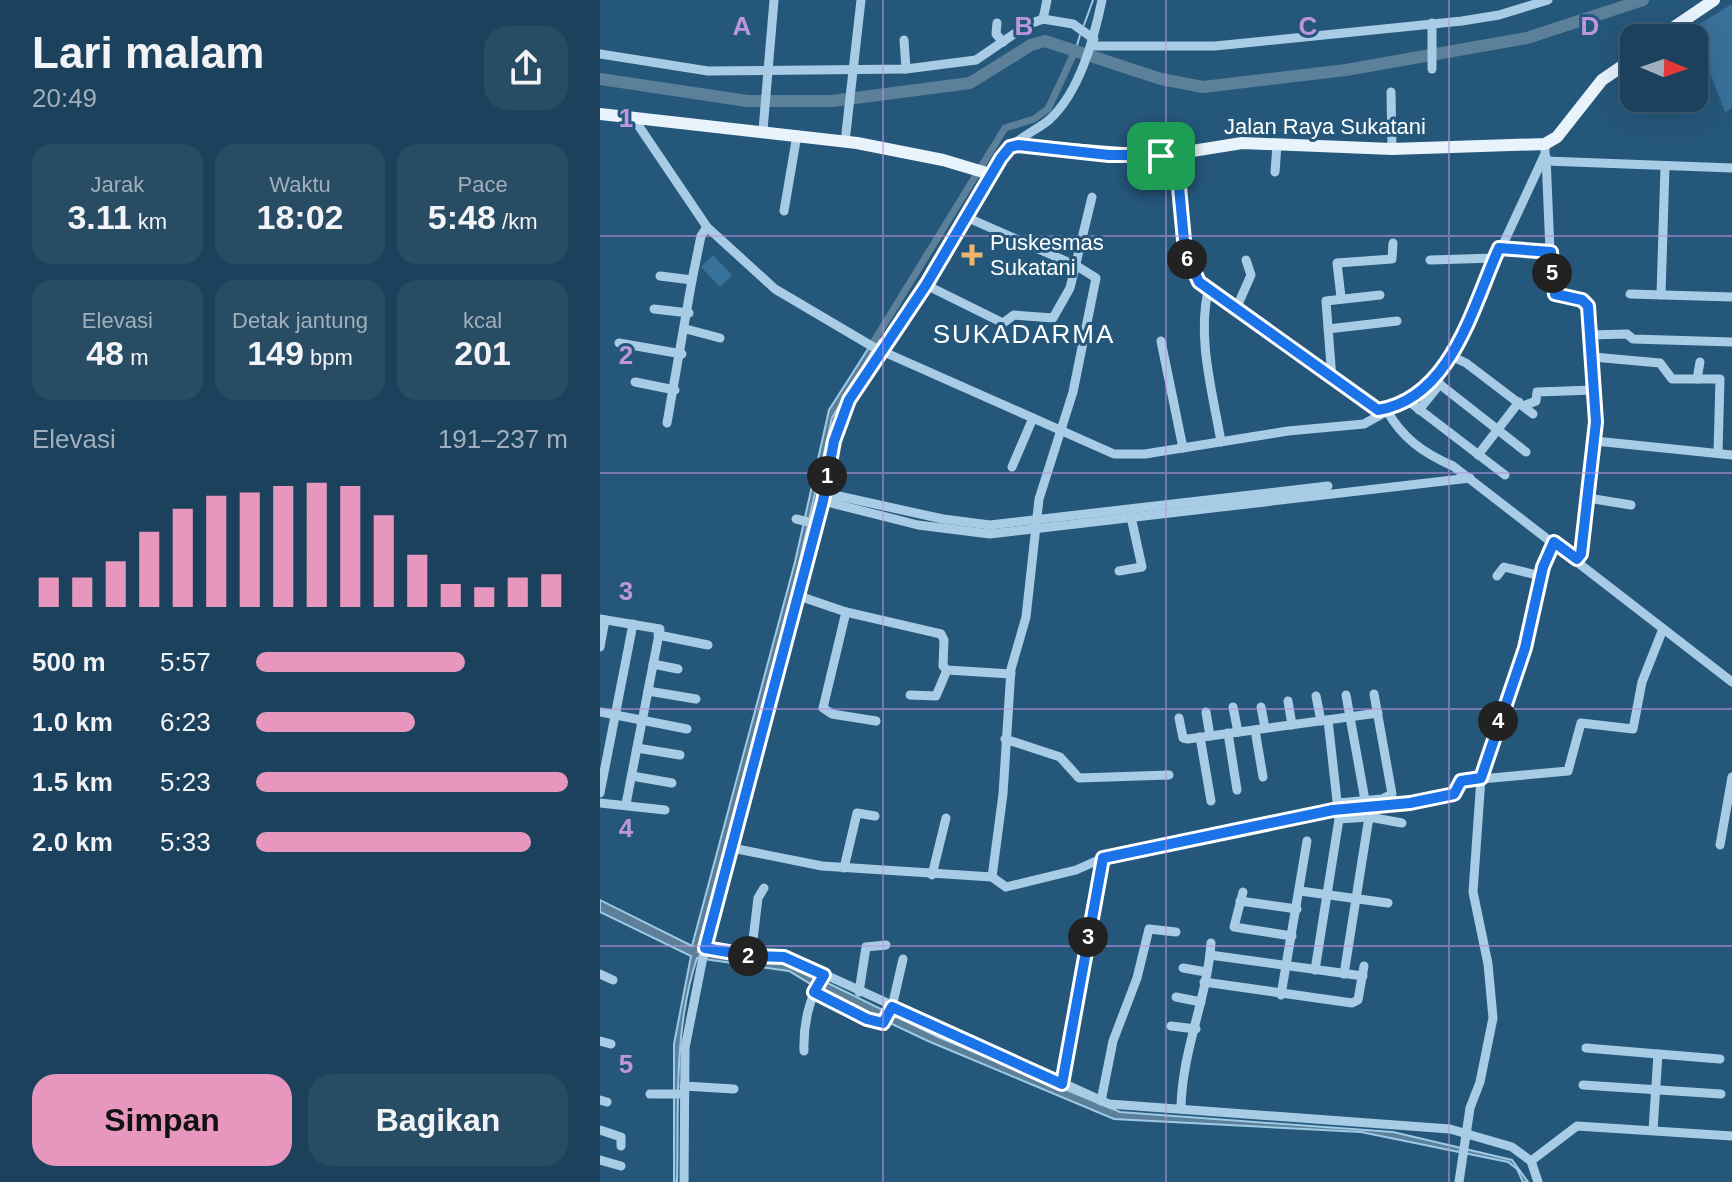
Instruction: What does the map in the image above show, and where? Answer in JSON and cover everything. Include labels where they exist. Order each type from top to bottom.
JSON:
[{"type":"main road","points":[[1674,24],[1695,5],[1714,0]]},
{"type":"main road","points":[[1545,153],[1602,80],[1620,68]]},
{"type":"main road","points":[[600,114],[634,119],[763,126],[797,135],[943,160],[983,173],[1010,147]]},
{"type":"main road","name":"Jalan Raya Sukatani","points":[[1010,147],[1109,155],[1176,155],[1242,143],[1545,153]]},
{"type":"street","points":[[763,126],[774,0]]},
{"type":"street","points":[[845,142],[861,0]]},
{"type":"street","points":[[1043,19],[1047,0]]},
{"type":"street","points":[[1010,147],[1050,119],[1085,62],[1102,0]]},
{"type":"street","points":[[600,54],[686,69],[854,72],[967,63],[1043,19],[1073,24],[1091,42],[1215,46],[1479,19],[1523,4],[1548,0]]},
{"type":"street","points":[[997,23],[996,34],[1003,42]]},
{"type":"street","points":[[1432,23],[1432,69]]},
{"type":"street","points":[[904,40],[906,69]]},
{"type":"street","points":[[1391,92],[1392,149]]},
{"type":"street","points":[[634,119],[707,227],[775,289],[875,347],[1062,434],[1122,456],[1288,431],[1364,424],[1437,382]]},
{"type":"street","points":[[784,211],[797,135]]},
{"type":"street","points":[[1275,172],[1277,145]]},
{"type":"street","points":[[1545,153],[1665,167],[1732,168]]},
{"type":"street","points":[[1545,153],[1555,294],[1587,304],[1593,357],[1595,441],[1585,537],[1577,559]]},
{"type":"street","points":[[1419,410],[1451,356],[1545,153]]},
{"type":"street","points":[[1176,155],[1185,251],[1194,273],[1208,291],[1378,410],[1386,409]]},
{"type":"street","points":[[1661,295],[1665,167]]},
{"type":"street","points":[[684,1182],[681,1092],[685,1048],[704,954],[799,596],[807,522],[824,497],[834,441],[843,413],[870,367],[875,347],[926,285],[966,217],[983,173]]},
{"type":"street","points":[[926,285],[1003,323],[1014,315],[1053,318],[1070,288],[1092,197]]},
{"type":"street","points":[[966,217],[1077,266],[1096,278],[1062,434],[1043,483],[1026,617],[1011,674],[1003,794],[992,877]]},
{"type":"street","points":[[667,423],[682,354],[692,280],[701,236],[707,227]]},
{"type":"street","points":[[1337,263],[1392,259],[1393,243]]},
{"type":"street","points":[[1336,250],[1341,297]]},
{"type":"street","points":[[1430,260],[1550,251]]},
{"type":"street","points":[[1236,309],[1251,275],[1246,260]]},
{"type":"street","points":[[660,276],[692,280]]},
{"type":"street","points":[[1208,291],[1205,338],[1221,442]]},
{"type":"street","points":[[1630,294],[1732,297]]},
{"type":"street","points":[[1332,379],[1326,301],[1380,295]]},
{"type":"street","points":[[654,309],[689,313]]},
{"type":"street","points":[[1328,329],[1397,321]]},
{"type":"street","points":[[686,329],[720,338]]},
{"type":"street","points":[[1590,335],[1627,334],[1633,339],[1732,342]]},
{"type":"street","points":[[1161,341],[1183,448]]},
{"type":"street","points":[[619,343],[682,354]]},
{"type":"street","points":[[1451,356],[1533,414]]},
{"type":"street","points":[[1593,357],[1660,363],[1672,379],[1732,378]]},
{"type":"street","points":[[1697,379],[1700,362]]},
{"type":"street","points":[[1718,452],[1720,379]]},
{"type":"street","points":[[635,382],[675,390]]},
{"type":"street","points":[[1437,382],[1526,452]]},
{"type":"street","points":[[1478,455],[1521,404],[1536,401],[1537,392],[1594,390]]},
{"type":"street","points":[[1407,400],[1505,475]]},
{"type":"street","points":[[1386,409],[1398,431],[1407,439],[1470,478],[1732,682]]},
{"type":"street","points":[[1012,467],[1033,418]]},
{"type":"street","points":[[1595,441],[1732,455]]},
{"type":"street","points":[[824,497],[893,518],[971,528],[1036,529],[1131,517],[1177,507],[1470,478]]},
{"type":"street","points":[[1036,529],[1328,486]]},
{"type":"street","points":[[824,497],[889,507],[909,518]]},
{"type":"street","points":[[1588,498],[1631,505]]},
{"type":"street","points":[[889,507],[893,518]]},
{"type":"street","points":[[1119,571],[1142,567],[1131,517]]},
{"type":"street","points":[[1459,1182],[1465,1136],[1493,1018],[1488,964],[1473,892],[1481,778],[1525,648],[1541,576],[1554,542]]},
{"type":"street","points":[[1497,576],[1504,567],[1541,576]]},
{"type":"street","points":[[799,596],[846,612],[941,634],[944,640],[941,658],[947,670],[936,696],[910,695]]},
{"type":"street","points":[[846,612],[823,708],[832,714],[876,721]]},
{"type":"street","points":[[600,647],[602,619],[660,629],[626,804]]},
{"type":"street","points":[[600,793],[633,624]]},
{"type":"street","points":[[732,848],[844,868],[992,877],[1006,887],[1076,870],[1103,858],[1338,810],[1454,794],[1461,781],[1568,771],[1581,723],[1633,729],[1642,682],[1663,629]]},
{"type":"street","points":[[658,635],[708,645]]},
{"type":"street","points":[[653,664],[678,669]]},
{"type":"street","points":[[947,670],[1011,674]]},
{"type":"street","points":[[648,691],[696,699]]},
{"type":"street","points":[[1338,810],[1392,794],[1374,694]]},
{"type":"street","points":[[1346,695],[1365,800]]},
{"type":"street","points":[[1315,970],[1338,810],[1324,720],[1316,696]]},
{"type":"street","points":[[1288,701],[1292,725]]},
{"type":"street","points":[[1233,707],[1237,790]]},
{"type":"street","points":[[1261,707],[1263,777]]},
{"type":"street","points":[[600,712],[687,729]]},
{"type":"street","points":[[1206,712],[1205,737],[1211,801]]},
{"type":"street","points":[[1179,718],[1183,738],[1378,713]]},
{"type":"street","points":[[1005,739],[1060,757],[1079,778],[1169,775]]},
{"type":"street","points":[[637,748],[680,755]]},
{"type":"street","points":[[632,776],[672,783]]},
{"type":"street","points":[[1720,845],[1732,777]]},
{"type":"street","points":[[600,803],[665,810]]},
{"type":"street","points":[[1338,810],[1402,823]]},
{"type":"street","points":[[844,868],[856,814],[875,816]]},
{"type":"street","points":[[1344,974],[1369,817]]},
{"type":"street","points":[[932,875],[946,818]]},
{"type":"street","points":[[1281,995],[1307,841]]},
{"type":"street","points":[[1062,1084],[1103,858]]},
{"type":"street","points":[[751,956],[758,898],[764,888]]},
{"type":"street","points":[[1300,891],[1388,903]]},
{"type":"street","points":[[1292,936],[1234,927],[1241,897],[1297,909]]},
{"type":"street","points":[[1101,1101],[1113,1041],[1137,978],[1149,929],[1176,932]]},
{"type":"street","points":[[1181,1107],[1184,1062],[1196,1029],[1211,943]]},
{"type":"street","points":[[859,992],[866,947],[886,945]]},
{"type":"street","points":[[704,954],[784,957],[892,1009],[1101,1101],[1465,1136],[1512,1147],[1531,1161],[1538,1182]]},
{"type":"street","points":[[1183,968],[1205,977],[1281,995],[1352,1003],[1358,1000],[1364,971],[1344,974],[1210,955]]},
{"type":"street","points":[[814,990],[867,1019],[885,1022],[892,1009],[903,959]]},
{"type":"street","points":[[600,974],[613,980]]},
{"type":"street","points":[[804,1051],[805,1028],[814,990],[822,976]]},
{"type":"street","points":[[1176,997],[1201,1002]]},
{"type":"street","points":[[1171,1026],[1196,1029]]},
{"type":"street","points":[[600,1041],[611,1044]]},
{"type":"street","points":[[1586,1048],[1720,1059]]},
{"type":"street","points":[[1653,1130],[1658,1054]]},
{"type":"street","points":[[1583,1085],[1721,1094]]},
{"type":"street","points":[[650,1094],[734,1089]]},
{"type":"street","points":[[1531,1161],[1577,1126],[1732,1136]]},
{"type":"street","points":[[600,1130],[621,1137],[621,1146]]},
{"type":"street","points":[[600,1160],[621,1166]]},
{"type":"shaded area","points":[[1732,4],[1732,108],[1725,112],[1708,67],[1708,24],[1700,24]]},
{"type":"shaded area","points":[[713,255],[732,275],[720,287],[701,267]]},
{"type":"shaded area","points":[[875,338],[879,340],[832,418],[788,613],[698,952],[791,965],[938,1037],[1120,1112],[1393,1132],[1512,1160],[1528,1182],[1523,1182],[1517,1169],[1508,1162],[1361,1132],[1114,1119],[928,1041],[822,991],[789,971],[697,958],[689,985],[681,1041],[677,1182],[674,1182],[674,1044],[691,956],[600,912],[600,900],[692,946],[795,562],[829,410]]},
{"type":"waterway","points":[[1084,25],[1093,0]]},
{"type":"waterway","points":[[600,79],[747,101],[832,101],[970,83],[1031,45],[1045,41],[1161,79],[1203,87],[1346,70],[1527,38],[1643,0]]},
{"type":"waterway","points":[[1076,49],[1080,35]]},
{"type":"waterway","points":[[871,346],[1005,128],[1034,119],[1048,109],[1076,49]]},
{"type":"place","name":"Puskesmas Sukatani","points":[[972,255]]},
{"type":"district","name":"SUKADARMA","points":[[1024,334]]},
{"type":"route","points":[[1018,145],[1109,155],[1161,156],[1176,155],[1185,251],[1199,282],[1378,410],[1407,400],[1444,366],[1457,344],[1499,248],[1550,251],[1555,294],[1582,300],[1588,306],[1596,422],[1585,537],[1577,559],[1554,542],[1546,558],[1525,648],[1501,710],[1481,778],[1461,781],[1454,794],[1410,803],[1333,810],[1103,858],[1062,1084],[892,1007],[883,1023],[867,1019],[814,992],[824,975],[793,960],[705,948],[774,679],[799,596],[823,501],[834,441],[849,400],[926,285],[990,174],[1010,147],[1018,145]]}]
